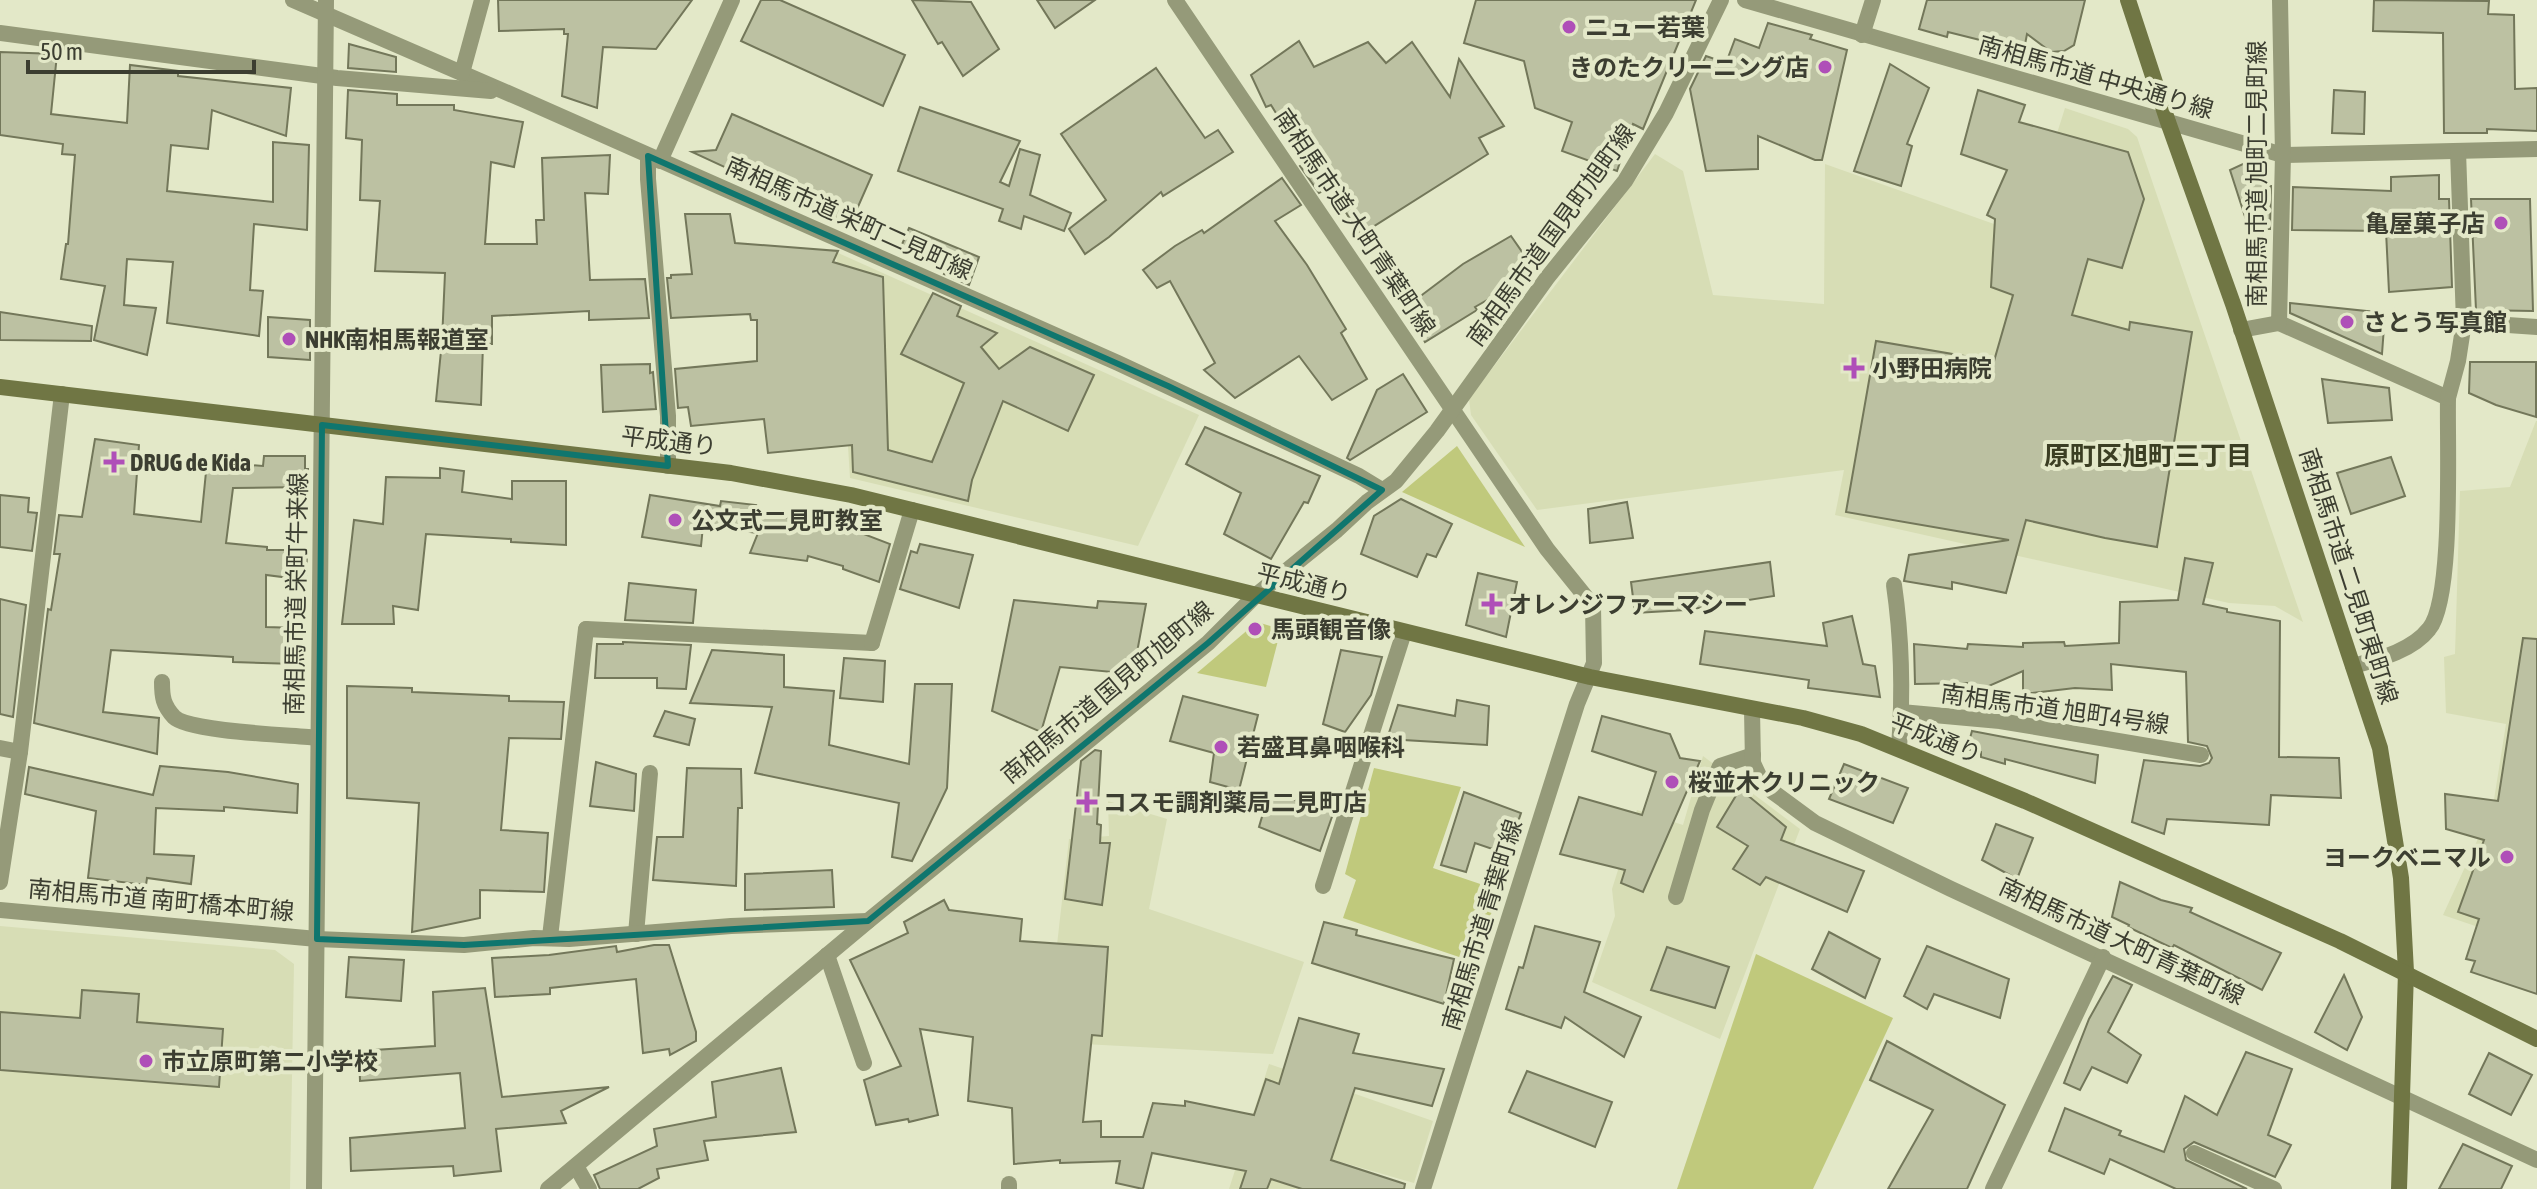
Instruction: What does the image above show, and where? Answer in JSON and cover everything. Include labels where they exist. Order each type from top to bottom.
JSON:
[{"type":"street","name":"南相馬市道 栄町二見町線","points":[[293,0],[326,7],[462,73],[1168,386],[1359,476],[1382,490]]},
{"type":"street","points":[[462,73],[482,0]]},
{"type":"street","points":[[668,466],[668,416],[648,179],[654,158],[732,0]]},
{"type":"street","name":"南相馬市道 大町青葉町線","points":[[1175,0],[1547,549],[1593,606],[1595,648],[1590,677]]},
{"type":"street","name":"南相馬市道 国見町旭町線","points":[[548,1189],[868,921],[1208,643],[1255,596],[1396,481],[1453,409],[1547,278],[1625,181],[1666,113],[1721,0]]},
{"type":"street","name":"南相馬市道 中央通り線","points":[[1745,0],[2283,155],[2537,149]]},
{"type":"street","points":[[1862,35],[1873,0]]},
{"type":"street","name":"南相馬市道 二見町東町線","points":[[2128,0],[2380,748],[2401,878],[2406,972],[2399,1189]]},
{"type":"street","name":"南相馬市道 旭町二見町線","points":[[2280,0],[2283,155],[2279,323],[2448,398]]},
{"type":"street","name":"南相馬市道 栄町牛来線","points":[[314,1189],[326,7]]},
{"type":"street","points":[[0,33],[427,87],[505,92]]},
{"type":"street","points":[[2353,666],[2379,659],[2415,642],[2430,628],[2440,610],[2444,588],[2448,398],[2464,322],[2458,151]]},
{"type":"street","points":[[2464,322],[2537,327]]},
{"type":"street","points":[[2241,330],[2279,323]]},
{"type":"street","name":"平成通り","points":[[0,387],[792,483],[1590,677],[1803,718],[1899,748],[2406,972],[2537,1039]]},
{"type":"street","points":[[0,882],[20,752],[62,394]]},
{"type":"street","points":[[550,937],[586,629],[872,643],[912,510]]},
{"type":"street","points":[[1894,585],[1901,629],[1899,748]]},
{"type":"street","points":[[1323,886],[1404,632]]},
{"type":"street","name":"南相馬市道 青葉町線","points":[[1423,1189],[1577,704],[1590,677]]},
{"type":"street","points":[[162,682],[162,702],[174,717],[184,723],[224,730],[318,738]]},
{"type":"street","name":"南相馬市道 大町青葉町線","points":[[1752,710],[1753,763],[1760,778],[1773,792],[1815,823],[2537,1160]]},
{"type":"street","name":"南相馬市道 旭町4号線","points":[[1901,712],[2000,721],[2201,755]]},
{"type":"street","points":[[0,748],[20,752]]},
{"type":"street","points":[[1676,897],[1702,810],[1720,766],[1753,755]]},
{"type":"street","points":[[636,934],[650,773]]},
{"type":"street","name":"南相馬市道 南町橋本町線","points":[[0,910],[317,939],[464,945],[731,926],[868,921]]},
{"type":"street","points":[[827,955],[864,1063]]},
{"type":"street","points":[[1993,1189],[2103,957]]},
{"type":"street","points":[[2194,1153],[2274,1189]]},
{"type":"street","points":[[576,1166],[589,1189]]},
{"type":"highlighted area","points":[[648,156],[1168,386],[1382,490],[1208,643],[868,921],[464,945],[317,939],[322,425],[668,466]]},
{"type":"shaded area","name":"小野田病院","points":[[2065,108],[2128,129],[2137,137],[2303,622],[2275,606],[2229,603],[1835,515],[1844,470],[1537,510],[1471,415],[1469,399],[1655,154],[1683,171],[1713,295],[1824,304],[1825,164],[2025,235]]},
{"type":"shaded area","points":[[836,252],[1199,415],[1138,546],[850,478]]},
{"type":"shaded area","points":[[2536,421],[2537,947],[2443,915],[2493,806],[2506,724],[2446,713],[2444,657],[2455,654],[2460,491],[2510,487]]},
{"type":"shaded area","points":[[1703,756],[1800,829],[1720,1039],[1592,982],[1615,916],[1612,889],[1637,810],[1683,825]]},
{"type":"shaded area","points":[[1108,801],[1167,819],[1149,909],[1304,962],[1273,1054],[1046,1042],[1069,839],[1109,836]]},
{"type":"shaded area","name":"市立原町第二小学校","points":[[0,926],[275,950],[294,964],[290,1189],[0,1189]]},
{"type":"shaded area","points":[[1269,1064],[1433,1121],[1414,1183],[1334,1160],[1323,1189],[1229,1189]]},
{"type":"green space","points":[[1457,446],[1525,547],[1402,492]]},
{"type":"green space","points":[[1257,622],[1281,629],[1266,687],[1197,673]]},
{"type":"green space","points":[[1374,768],[1461,787],[1433,868],[1498,890],[1477,963],[1343,918],[1356,880],[1345,874]]},
{"type":"green space","points":[[1756,954],[1893,1018],[1813,1189],[1677,1189]]},
{"type":"building","points":[[498,0],[692,0],[656,49],[603,47],[597,108],[562,96],[568,34],[564,34],[564,29],[499,31]]},
{"type":"building","points":[[761,0],[780,0],[905,55],[883,106],[741,41]]},
{"type":"building","points":[[912,0],[971,2],[999,49],[963,76],[942,42],[938,44]]},
{"type":"building","points":[[1037,0],[1095,0],[1055,28]]},
{"type":"building","points":[[1476,0],[1696,0],[1643,129],[1633,124],[1617,171],[1562,151],[1572,122],[1535,108],[1524,61],[1464,43]]},
{"type":"building","points":[[1927,0],[2085,0],[2074,45],[2064,51],[2051,52],[2027,34],[2023,55],[1948,32],[1947,37],[1919,29]]},
{"type":"building","points":[[2374,0],[2489,1],[2488,14],[2514,15],[2515,89],[2537,88],[2537,131],[2487,129],[2487,133],[2444,133],[2443,33],[2373,31]]},
{"type":"building","points":[[1768,23],[1812,35],[1810,39],[1847,50],[1822,160],[1815,160],[1758,136],[1758,169],[1706,171],[1690,89],[1706,56],[1726,63],[1735,39],[1759,48]]},
{"type":"building","points":[[1299,41],[1314,67],[1368,42],[1386,63],[1412,42],[1450,97],[1459,59],[1504,126],[1479,138],[1488,154],[1360,235],[1330,187],[1319,193],[1300,166],[1306,162],[1271,105],[1266,107],[1251,75]]},
{"type":"building","points":[[349,44],[396,57],[396,72],[348,68]]},
{"type":"building","points":[[0,52],[57,54],[51,114],[127,123],[130,65],[178,71],[178,76],[291,88],[286,136],[212,110],[208,149],[171,145],[167,191],[273,202],[273,142],[309,145],[307,230],[254,224],[250,290],[263,291],[259,336],[167,323],[173,262],[127,259],[124,305],[156,308],[147,355],[94,340],[105,286],[61,279],[68,244],[75,155],[62,154],[63,144],[0,135]]},
{"type":"building","points":[[1890,64],[1929,88],[1907,144],[1912,146],[1901,186],[1854,171]]},
{"type":"building","points":[[1156,68],[1205,138],[1218,130],[1233,152],[1163,196],[1161,192],[1085,254],[1069,229],[1106,200],[1061,134]]},
{"type":"building","points":[[348,90],[397,94],[397,105],[454,105],[454,110],[523,122],[514,167],[491,162],[485,244],[537,244],[536,220],[544,220],[542,158],[610,155],[608,194],[585,193],[590,280],[645,279],[649,318],[589,320],[589,311],[492,316],[492,344],[483,344],[481,405],[436,401],[445,273],[375,271],[380,201],[360,200],[362,140],[346,138]]},
{"type":"building","points":[[1978,90],[2025,105],[2019,122],[2128,152],[2144,199],[2122,268],[2088,259],[2072,315],[2129,330],[2130,322],[2192,332],[2157,547],[2026,520],[2006,593],[1952,582],[1952,589],[1904,581],[1909,555],[2009,540],[1846,512],[1876,341],[1994,361],[2013,295],[1991,287],[1995,219],[1987,215],[2007,170],[1961,154]]},
{"type":"building","points":[[2334,90],[2365,92],[2364,134],[2332,133]]},
{"type":"building","points":[[920,107],[1020,141],[1000,182],[1009,186],[1020,149],[1040,155],[1030,195],[1071,213],[1064,231],[1024,216],[1021,229],[999,221],[1003,209],[898,171]]},
{"type":"building","points":[[732,114],[872,175],[850,225],[692,152],[716,150]]},
{"type":"building","points":[[2245,163],[2261,170],[2264,186],[2271,186],[2270,229],[2249,229],[2230,170]]},
{"type":"building","points":[[2439,175],[2439,199],[2449,199],[2452,287],[2389,292],[2386,231],[2292,230],[2293,187],[2391,191],[2391,177]]},
{"type":"building","points":[[1282,178],[1301,205],[1275,221],[1307,265],[1346,329],[1341,333],[1367,379],[1332,400],[1299,356],[1235,398],[1204,370],[1215,363],[1170,281],[1157,288],[1143,270],[1175,246],[1202,230],[1204,233]]},
{"type":"building","points":[[2471,199],[2530,199],[2533,311],[2476,310]]},
{"type":"building","points":[[685,214],[730,214],[735,243],[838,251],[833,262],[883,277],[888,450],[932,462],[964,383],[901,354],[933,293],[961,306],[957,316],[997,333],[981,347],[999,369],[1030,347],[1094,375],[1068,431],[1003,401],[972,480],[968,501],[853,472],[852,445],[768,453],[764,419],[691,426],[688,407],[678,408],[675,369],[757,361],[757,320],[751,320],[750,314],[671,318],[667,278],[692,274]]},
{"type":"building","points":[[909,228],[979,257],[969,285],[944,274],[946,270],[900,249]]},
{"type":"building","points":[[1511,236],[1536,272],[1475,307],[1477,310],[1425,342],[1406,307],[1463,264]]},
{"type":"building","name":"さとう写真館","points":[[2290,303],[2385,313],[2382,354],[2290,313]]},
{"type":"building","points":[[0,312],[92,326],[91,341],[0,340]]},
{"type":"building","name":"NHK南相馬報道室","points":[[268,317],[310,320],[310,360],[268,357]]},
{"type":"building","points":[[2470,362],[2536,362],[2536,417],[2469,393]]},
{"type":"building","points":[[650,364],[656,409],[603,412],[601,365]]},
{"type":"building","points":[[1403,374],[1427,412],[1350,460],[1347,458],[1377,390]]},
{"type":"building","points":[[2322,379],[2389,388],[2392,420],[2328,423]]},
{"type":"building","points":[[1205,427],[1320,476],[1308,503],[1304,502],[1271,559],[1224,534],[1241,493],[1186,464]]},
{"type":"building","points":[[95,439],[139,445],[134,514],[201,522],[207,462],[263,466],[264,456],[305,456],[305,469],[308,469],[307,487],[233,488],[226,543],[267,547],[267,550],[307,550],[306,580],[266,575],[266,627],[298,628],[296,664],[233,662],[233,657],[111,650],[103,712],[159,718],[157,754],[34,723],[48,609],[51,610],[60,554],[54,554],[59,515],[82,517]]},
{"type":"building","points":[[2391,457],[2405,496],[2351,514],[2337,473]]},
{"type":"building","points":[[440,468],[464,471],[462,492],[512,499],[512,481],[566,481],[566,545],[426,534],[418,610],[393,606],[394,624],[342,624],[354,520],[383,524],[386,477],[440,478]]},
{"type":"building","points":[[0,495],[29,498],[28,512],[37,513],[32,551],[0,547]]},
{"type":"building","points":[[650,495],[720,506],[721,501],[756,505],[755,508],[828,530],[830,521],[890,544],[879,582],[843,569],[843,566],[808,556],[807,561],[750,553],[758,533],[703,526],[701,546],[642,537]]},
{"type":"building","points":[[1401,499],[1452,524],[1436,557],[1427,554],[1417,577],[1361,554],[1374,516]]},
{"type":"building","points":[[1627,502],[1633,538],[1590,543],[1588,509]]},
{"type":"building","points":[[920,544],[973,555],[959,608],[900,589],[911,551],[917,553]]},
{"type":"building","points":[[2185,558],[2213,563],[2203,604],[2227,609],[2227,612],[2280,621],[2279,757],[2339,758],[2341,798],[2271,795],[2269,825],[2167,819],[2164,834],[2132,822],[2144,760],[2200,766],[2209,763],[2212,758],[2207,746],[2188,742],[2186,672],[2111,664],[2112,690],[2075,688],[2023,694],[2023,671],[1966,696],[1967,683],[1915,684],[1914,644],[1967,649],[1968,644],[2023,647],[2023,643],[2064,642],[2065,646],[2119,643],[2120,602],[2178,600]]},
{"type":"building","points":[[1770,562],[1774,596],[1686,610],[1635,613],[1631,582]]},
{"type":"building","name":"オレンジファーマシー","points":[[1478,573],[1517,582],[1506,637],[1466,625]]},
{"type":"building","points":[[629,583],[696,590],[693,623],[625,620]]},
{"type":"building","points":[[0,599],[26,605],[13,717],[0,714]]},
{"type":"building","points":[[1014,600],[1097,608],[1098,601],[1146,604],[1133,674],[1060,667],[1041,732],[992,711]]},
{"type":"building","points":[[1852,616],[1863,664],[1875,666],[1880,697],[1808,688],[1809,680],[1700,664],[1705,631],[1827,646],[1823,623]]},
{"type":"building","name":"ヨークベニマル","points":[[2523,638],[2537,639],[2537,994],[2471,972],[2475,961],[2466,959],[2479,919],[2458,912],[2484,840],[2446,829],[2445,794],[2498,801]]},
{"type":"building","points":[[597,644],[691,645],[686,689],[657,688],[657,678],[595,678]]},
{"type":"building","points":[[712,650],[784,655],[784,687],[834,691],[829,745],[909,764],[915,684],[952,684],[947,788],[912,861],[892,857],[899,803],[755,773],[772,707],[690,703]]},
{"type":"building","points":[[1341,650],[1382,657],[1371,695],[1345,732],[1323,724]]},
{"type":"building","points":[[844,658],[885,661],[883,702],[840,698]]},
{"type":"building","points":[[347,686],[509,696],[509,701],[564,702],[561,739],[509,738],[501,830],[548,833],[544,892],[480,890],[480,918],[412,932],[419,803],[347,798]]},
{"type":"building","name":"若盛耳鼻咽喉科","points":[[1183,696],[1258,715],[1239,790],[1210,782],[1214,753],[1170,741]]},
{"type":"building","points":[[1457,700],[1489,706],[1487,745],[1387,739],[1398,705],[1455,716]]},
{"type":"building","points":[[665,711],[695,719],[689,745],[654,736]]},
{"type":"building","points":[[1602,716],[1670,734],[1680,758],[1700,761],[1643,892],[1621,883],[1625,870],[1560,854],[1579,797],[1642,815],[1656,772],[1592,751]]},
{"type":"building","points":[[1972,731],[2098,755],[2095,783],[2005,759],[2005,764],[1981,757],[1981,752],[1967,749]]},
{"type":"building","points":[[1095,750],[1101,751],[1097,824],[1101,825],[1100,843],[1110,843],[1102,905],[1065,899],[1081,761]]},
{"type":"building","points":[[596,762],[636,774],[634,811],[590,806]]},
{"type":"building","points":[[1844,764],[1908,788],[1893,823],[1829,799]]},
{"type":"building","points":[[160,766],[228,772],[298,784],[297,813],[224,807],[224,811],[156,808],[154,854],[194,856],[191,884],[147,878],[146,885],[88,878],[96,811],[25,794],[29,767],[153,795]]},
{"type":"building","points":[[687,768],[741,769],[742,808],[738,808],[736,886],[653,880],[657,837],[683,837]]},
{"type":"building","points":[[1740,789],[1786,827],[1781,840],[1864,871],[1847,912],[1766,877],[1760,885],[1733,869],[1748,846],[1717,827]]},
{"type":"building","points":[[1464,792],[1521,813],[1507,854],[1475,843],[1466,872],[1441,865]]},
{"type":"building","points":[[1269,793],[1334,811],[1320,851],[1259,827]]},
{"type":"building","points":[[1996,824],[2033,838],[2017,879],[1982,860]]},
{"type":"building","points":[[832,870],[834,907],[745,910],[745,874]]},
{"type":"building","points":[[2120,882],[2161,900],[2192,908],[2190,912],[2281,953],[2262,990],[2112,917]]},
{"type":"building","points":[[944,900],[949,910],[1022,919],[1020,941],[1108,947],[1102,1036],[1092,1035],[1083,1122],[1101,1121],[1101,1137],[1143,1137],[1153,1103],[1185,1106],[1185,1101],[1254,1115],[1266,1079],[1279,1084],[1299,1018],[1359,1034],[1353,1053],[1444,1069],[1432,1106],[1355,1088],[1331,1160],[1405,1184],[1404,1189],[1302,1189],[1271,1179],[1267,1189],[1240,1189],[1246,1171],[1152,1153],[1143,1189],[1116,1183],[1120,1161],[1060,1163],[1060,1160],[1014,1164],[1012,1108],[968,1101],[973,1037],[920,1029],[938,1115],[876,1125],[864,1080],[901,1066],[850,960],[908,933],[904,922]]},
{"type":"building","points":[[1324,922],[1357,930],[1356,935],[1454,959],[1444,1004],[1312,963]]},
{"type":"building","points":[[1535,926],[1600,942],[1584,992],[1641,1017],[1624,1057],[1565,1017],[1561,1028],[1506,1009],[1519,967],[1523,968]]},
{"type":"building","points":[[1829,932],[1880,959],[1865,998],[1812,969]]},
{"type":"building","points":[[669,945],[696,1032],[696,1041],[670,1055],[669,1049],[643,1053],[636,979],[550,988],[550,994],[495,997],[492,958],[549,955],[616,946],[617,952]]},
{"type":"building","points":[[1927,946],[2009,979],[2000,1018],[1934,994],[1927,1009],[1904,996]]},
{"type":"building","points":[[1667,947],[1729,967],[1715,1008],[1651,990]]},
{"type":"building","points":[[349,957],[404,960],[401,1001],[346,997]]},
{"type":"building","points":[[2344,975],[2362,1017],[2347,1050],[2315,1032]]},
{"type":"building","points":[[2113,976],[2132,985],[2108,1032],[2141,1055],[2127,1083],[2092,1067],[2080,1090],[2064,1083],[2089,1019]]},
{"type":"building","points":[[485,988],[502,1097],[609,1087],[561,1111],[566,1123],[496,1129],[501,1171],[454,1176],[453,1166],[351,1171],[350,1138],[465,1128],[460,1073],[360,1081],[359,1051],[435,1046],[433,992]]},
{"type":"building","points":[[82,990],[139,994],[137,1022],[223,1029],[219,1087],[0,1070],[0,1012],[80,1018]]},
{"type":"building","points":[[1887,1041],[2005,1105],[1967,1189],[1888,1189],[1933,1110],[1870,1080]]},
{"type":"building","points":[[2246,1052],[2292,1069],[2268,1135],[2291,1145],[2275,1177],[2194,1142],[2184,1149],[2186,1160],[2247,1189],[2176,1189],[2110,1159],[2104,1174],[2049,1151],[2065,1108],[2121,1131],[2119,1135],[2164,1152],[2185,1096],[2217,1115]]},
{"type":"building","points":[[2489,1053],[2532,1075],[2511,1115],[2469,1094]]},
{"type":"building","points":[[781,1068],[796,1132],[704,1141],[708,1160],[657,1169],[659,1178],[638,1189],[600,1189],[594,1175],[657,1146],[654,1129],[716,1117],[712,1082]]},
{"type":"building","points":[[1527,1071],[1612,1102],[1595,1147],[1509,1112]]},
{"type":"building","points":[[2463,1144],[2512,1166],[2501,1189],[2439,1189]]},
{"type":"place","name":"ニュー若葉","points":[[1569,27]]},
{"type":"place","name":"きのたクリーニング店","points":[[1825,67]]},
{"type":"place","name":"亀屋菓子店","points":[[2501,223]]},
{"type":"place","name":"さとう写真館","points":[[2347,322]]},
{"type":"place","name":"NHK南相馬報道室","points":[[289,339]]},
{"type":"place","name":"小野田病院","points":[[1854,368]]},
{"type":"place","name":"DRUG de Kida","points":[[114,462]]},
{"type":"place","name":"公文式二見町教室","points":[[675,520]]},
{"type":"place","name":"オレンジファーマシー","points":[[1492,604]]},
{"type":"place","name":"馬頭観音像","points":[[1255,629]]},
{"type":"place","name":"若盛耳鼻咽喉科","points":[[1221,747]]},
{"type":"place","name":"桜並木クリニック","points":[[1672,782]]},
{"type":"place","name":"コスモ調剤薬局二見町店","points":[[1087,802]]},
{"type":"place","name":"ヨークベニマル","points":[[2507,857]]},
{"type":"place","name":"市立原町第二小学校","points":[[146,1061]]},
{"type":"district","name":"原町区旭町三丁目","points":[[2148,456]]}]
